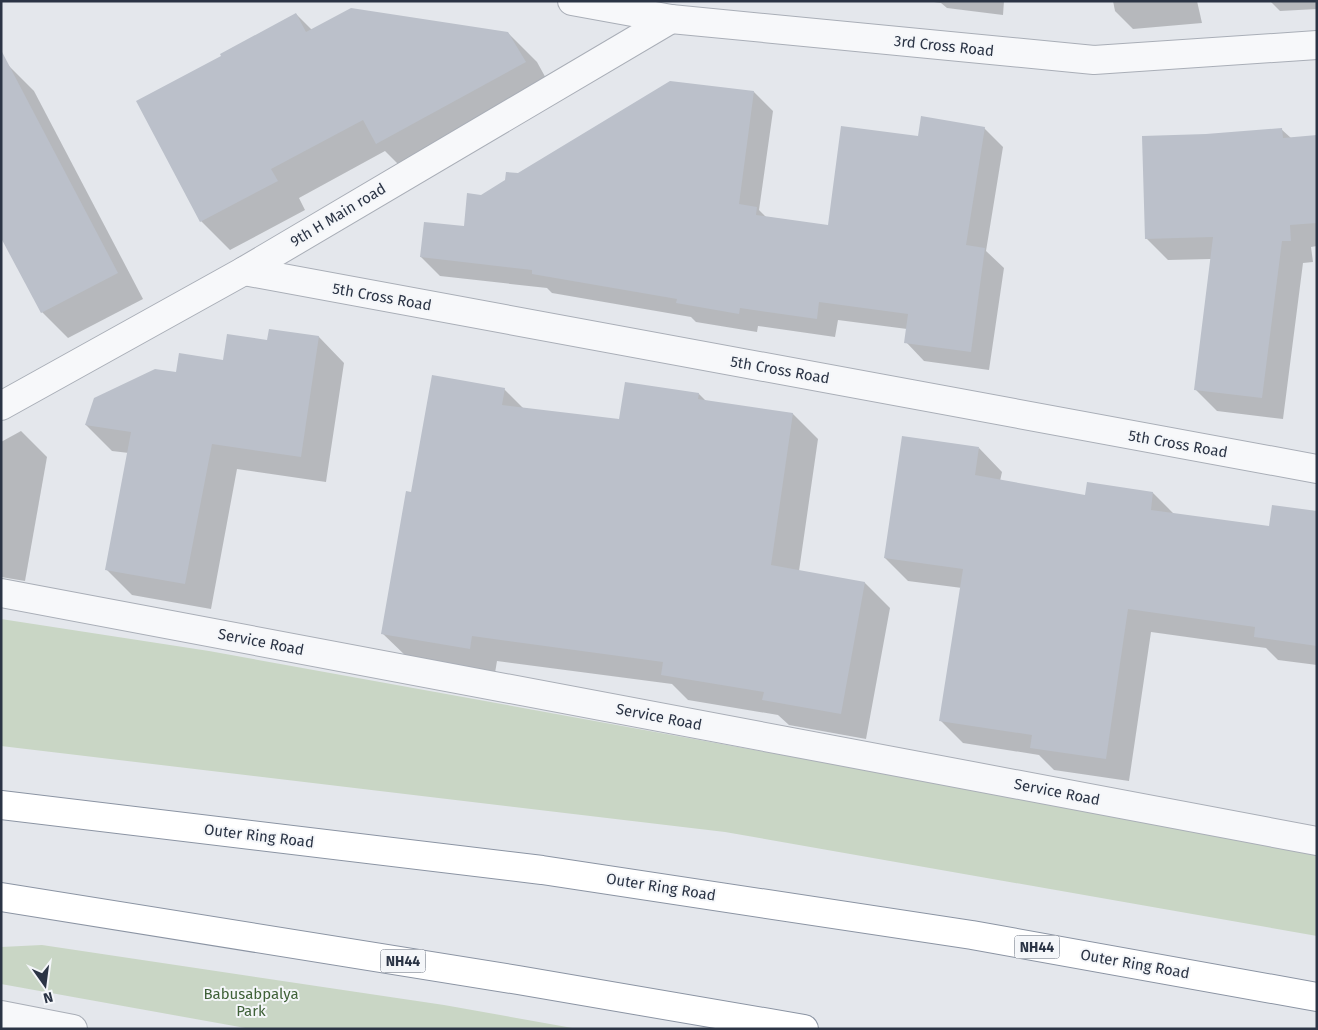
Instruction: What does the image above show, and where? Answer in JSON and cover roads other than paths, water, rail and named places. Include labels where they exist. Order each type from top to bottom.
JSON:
[{"type":"highway","name":"Outer Ring Road","points":[[1,805],[561,872],[972,935],[1317,997]]},
{"type":"highway","name":"NH44","points":[[1,897],[528,981],[804,1029]]},
{"type":"street","name":"3rd Cross Road","points":[[572,1],[671,19],[1094,60],[1317,45]]},
{"type":"street","name":"9th H Main road","points":[[1,406],[244,271],[671,19]]},
{"type":"street","name":"5th Cross Road","points":[[244,271],[1317,469]]},
{"type":"street","name":"Service Road","points":[[1,593],[1317,841]]},
{"type":"street","points":[[1,1015],[74,1029]]},
{"type":"park label","name":"Babusabpalya Park","points":[[251,1002]]}]
